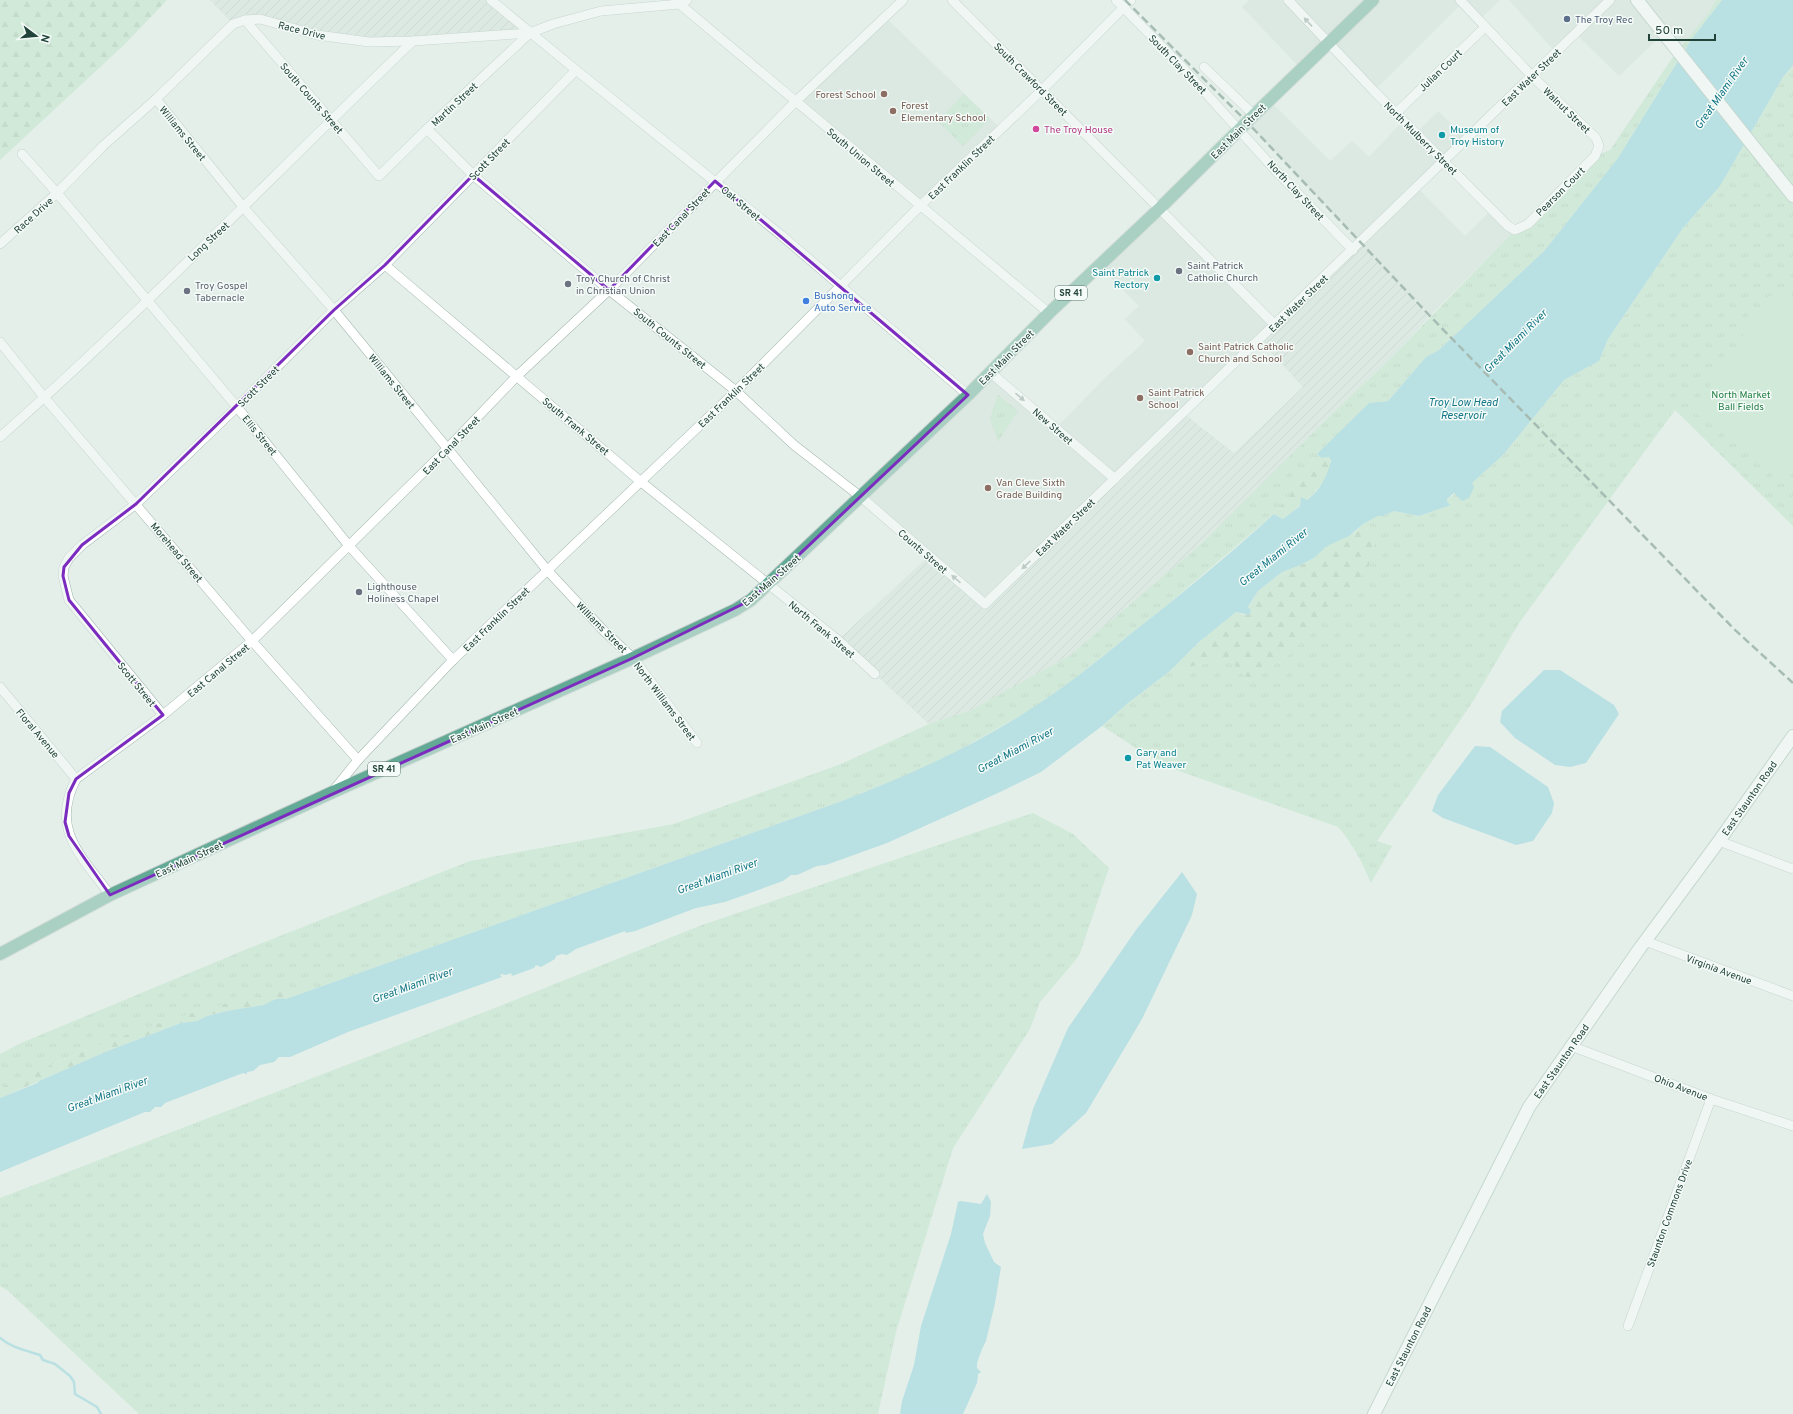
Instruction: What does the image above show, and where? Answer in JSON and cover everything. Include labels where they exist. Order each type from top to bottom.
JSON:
[{"type":"main road","name":"East Main Street","points":[[0,954],[110,895],[333,792],[633,658],[735,610],[750,600],[768,585],[968,395],[1049,314],[1373,0]]},
{"type":"main road","points":[[1637,0],[1793,196]]},
{"type":"main road","name":"East Staunton Road","points":[[1374,1414],[1529,1107],[1645,941],[1792,739]]},
{"type":"street","name":"Oak Street","points":[[492,0],[530,33],[715,181],[841,286],[968,395]]},
{"type":"street","name":"East Canal Street","points":[[76,779],[163,715],[252,641],[350,547],[517,376],[609,290],[715,181],[795,102],[903,0]]},
{"type":"street","name":"South Crawford Street","points":[[952,0],[1160,208],[1274,325]]},
{"type":"street","name":"South Clay Street","points":[[1116,0],[1240,129]]},
{"type":"street","name":"East Franklin Street","points":[[333,792],[358,760],[453,660],[736,391],[920,206],[1042,90],[1131,0]]},
{"type":"street","name":"North Mulberry Street","points":[[1288,0],[1328,44],[1396,113],[1508,226],[1515,230]]},
{"type":"street","name":"Walnut Street","points":[[1460,0],[1532,76],[1596,138],[1599,146]]},
{"type":"street","name":"East Water Street","points":[[985,604],[1610,0]]},
{"type":"street","name":"Race Drive","points":[[0,244],[57,193],[103,146],[156,99],[233,24],[245,20],[260,19],[317,35],[369,42],[413,41],[530,33],[553,24],[601,11],[681,1]]},
{"type":"street","name":"South Union Street","points":[[681,1],[795,102],[1049,314]]},
{"type":"street","name":"South Counts Street","points":[[245,20],[379,176]]},
{"type":"street","name":"Julian Court","points":[[1396,113],[1485,26]]},
{"type":"street","name":"Martin Street","points":[[379,176],[530,33]]},
{"type":"street","name":"Long Street","points":[[0,437],[44,398],[244,208],[331,120],[413,41]]},
{"type":"street","name":"South Clay Street","points":[[1204,67],[1254,115]]},
{"type":"street","name":"Scott Street","points":[[163,715],[69,600],[63,576],[64,567],[69,558],[82,545],[136,504],[237,407],[334,310],[385,265],[576,70]]},
{"type":"street","name":"Williams Street","points":[[156,99],[244,208],[334,310],[547,570],[604,631],[633,658]]},
{"type":"street","name":"South Counts Street","points":[[427,129],[473,175],[609,290],[736,391],[794,445],[860,497]]},
{"type":"street","name":"North Clay Street","points":[[1240,129],[1278,172],[1353,250]]},
{"type":"street","name":"Pearson Court","points":[[1515,230],[1528,224],[1595,156],[1599,146]]},
{"type":"street","name":"Ellis Street","points":[[22,154],[57,193],[237,407],[350,547],[453,660]]},
{"type":"street","name":"South Frank Street","points":[[385,265],[640,481],[704,531],[768,585]]},
{"type":"street","name":"Morehead Street","points":[[0,342],[44,398],[252,641],[358,760]]},
{"type":"street","name":"New Street","points":[[990,372],[1115,479]]},
{"type":"street","name":"Counts Street","points":[[860,497],[985,604]]},
{"type":"street","name":"North Frank Street","points":[[768,585],[838,640],[875,674]]},
{"type":"street","name":"North Williams Street","points":[[633,658],[697,743]]},
{"type":"street","name":"Floral Avenue","points":[[0,687],[76,779]]},
{"type":"street","points":[[76,779],[69,793],[66,807],[65,822],[69,836],[110,895]]},
{"type":"street","points":[[1719,841],[1793,869]]},
{"type":"street","name":"Virginia Avenue","points":[[1645,941],[1793,996]]},
{"type":"street","name":"Ohio Avenue","points":[[1571,1046],[1711,1099],[1793,1126]]},
{"type":"street","name":"Staunton Commons Drive","points":[[1628,1326],[1711,1099]]},
{"type":"highlighted area","points":[[473,175],[609,290],[715,181],[968,395],[751,600],[633,658],[110,895],[69,836],[65,822],[69,793],[76,779],[163,715],[69,600],[63,576],[64,567],[82,545],[136,504],[334,310],[385,265]]},
{"type":"shaded area","points":[[210,0],[491,0],[530,33],[369,42],[260,19],[233,24]]},
{"type":"shaded area","points":[[1249,0],[1500,0],[1479,20],[1462,3],[1374,91],[1329,44],[1301,69],[1242,7]]},
{"type":"shaded area","points":[[1509,0],[1716,0],[1707,15],[1677,51],[1663,34],[1619,76],[1576,34],[1556,53]]},
{"type":"shaded area","name":"Forest Elementary School","points":[[885,17],[1001,129],[920,206],[795,102]]},
{"type":"shaded area","points":[[1269,100],[1330,161],[1352,141],[1369,157],[1403,121],[1416,133],[1438,111],[1467,139],[1417,187],[1465,236],[1492,209],[1515,230],[1430,316],[1247,122]]},
{"type":"shaded area","points":[[1160,208],[1275,325],[985,604],[861,497],[990,372],[1056,428],[1104,379],[1145,341],[1125,319],[1139,306],[1099,266]]},
{"type":"shaded area","points":[[1361,242],[1430,316],[1392,357],[1330,416],[1199,546],[1069,656],[971,710],[929,724],[838,640],[929,556],[985,604],[1183,413],[1234,453],[1303,387],[1260,340]]},
{"type":"green space","points":[[0,0],[167,0],[125,44],[0,160]]},
{"type":"green space","points":[[1716,0],[1722,0],[1691,40],[1618,158],[1545,250],[1439,350],[1426,357],[1388,401],[1369,403],[1317,454],[1309,465],[1302,479],[1274,514],[1167,605],[1074,679],[1030,710],[956,752],[903,777],[842,801],[286,999],[287,992],[250,999],[213,1007],[140,1030],[70,1057],[0,1088],[0,1054],[21,1043],[247,949],[470,861],[674,824],[841,764],[929,724],[971,710],[1069,656],[1199,546],[1330,416],[1392,357],[1515,230],[1595,156],[1610,150],[1677,51],[1707,15]]},
{"type":"green space","name":"North Market Ball Fields","points":[[1793,65],[1793,526],[1675,410],[1519,623],[1472,703],[1377,841],[1392,846],[1371,883],[1357,854],[1338,827],[1162,765],[1102,726],[1128,703],[1170,671],[1228,659],[1250,681],[1290,654],[1376,541],[1363,524],[1378,516],[1383,516],[1394,511],[1419,516],[1451,505],[1447,502],[1447,499],[1472,483],[1503,455],[1564,380],[1599,361],[1608,339],[1683,228],[1720,186],[1783,77]]},
{"type":"green space","points":[[964,94],[990,119],[963,146],[938,121]]},
{"type":"green space","name":"North Market Ball Fields","points":[[1790,294],[1793,298],[1793,461],[1778,471],[1769,469],[1735,436],[1693,412],[1769,296]]},
{"type":"green space","points":[[998,395],[1018,411],[998,442],[990,418]]},
{"type":"green space","points":[[1317,454],[1321,458],[1329,457],[1330,465],[1328,474],[1323,483],[1315,492],[1283,519],[1274,514],[1302,479],[1309,465]]},
{"type":"green space","points":[[1363,524],[1376,541],[1367,572],[1290,654],[1250,681],[1228,659],[1170,671],[1199,642],[1236,612],[1244,615],[1258,591],[1282,572],[1314,558],[1327,546],[1355,532]]},
{"type":"green space","points":[[1033,813],[1073,834],[1109,868],[1079,956],[1040,1002],[1030,1029],[953,1148],[896,1332],[878,1414],[139,1414],[7,1290],[0,1286],[0,1198],[495,1008],[702,925]]},
{"type":"green space","points":[[287,991],[286,999],[271,1001],[264,1005],[210,1015],[198,1021],[181,1023],[110,1050],[0,1098],[0,1088],[105,1043],[140,1030],[213,1007]]},
{"type":"water","points":[[1722,0],[1793,0],[1793,65],[1783,77],[1720,186],[1683,228],[1608,339],[1599,361],[1564,380],[1503,455],[1472,483],[1474,487],[1469,498],[1462,501],[1454,493],[1447,499],[1447,502],[1451,505],[1419,516],[1394,511],[1383,516],[1378,516],[1363,524],[1349,536],[1327,546],[1314,558],[1282,572],[1258,591],[1248,607],[1251,611],[1249,615],[1236,612],[1199,642],[1170,671],[1128,703],[1102,726],[1041,772],[998,793],[887,843],[826,865],[817,866],[797,875],[791,875],[783,881],[725,902],[696,908],[635,931],[626,933],[625,931],[576,949],[567,955],[562,954],[556,956],[555,959],[541,967],[536,965],[534,968],[512,976],[511,973],[506,975],[501,974],[500,975],[502,977],[348,1032],[290,1057],[279,1057],[274,1062],[260,1065],[253,1071],[247,1072],[247,1074],[243,1073],[165,1103],[161,1107],[155,1107],[150,1112],[145,1112],[0,1172],[0,1098],[110,1050],[181,1023],[198,1021],[202,1018],[219,1013],[264,1005],[277,999],[286,999],[842,801],[890,782],[961,749],[1007,724],[1042,702],[1092,665],[1184,592],[1274,514],[1283,519],[1300,506],[1301,497],[1307,500],[1316,492],[1325,478],[1331,461],[1329,457],[1321,458],[1317,454],[1369,403],[1388,401],[1426,357],[1439,350],[1545,250],[1618,158],[1691,40]]},
{"type":"water","points":[[1544,670],[1560,670],[1614,705],[1619,714],[1586,763],[1570,767],[1555,765],[1515,738],[1500,722],[1502,711]]},
{"type":"water","points":[[1475,746],[1490,747],[1548,787],[1554,803],[1552,813],[1533,841],[1516,845],[1443,818],[1432,811],[1438,795]]},
{"type":"water","points":[[1182,872],[1197,894],[1192,915],[1142,1019],[1086,1113],[1052,1144],[1022,1149],[1033,1109],[1068,1028],[1136,930]]},
{"type":"water","points":[[987,1194],[991,1202],[990,1216],[983,1234],[985,1243],[994,1262],[1001,1267],[995,1303],[986,1341],[977,1363],[977,1368],[981,1372],[978,1374],[977,1383],[963,1414],[900,1414],[902,1401],[914,1365],[921,1326],[951,1234],[958,1202],[981,1204]]},
{"type":"waterway","points":[[0,1338],[14,1346],[40,1355],[43,1360],[55,1364],[70,1376],[74,1382],[75,1394],[97,1407],[101,1414]]},
{"type":"railway","points":[[1125,0],[1247,122],[1430,316],[1734,629],[1793,683]]},
{"type":"place","name":"The Troy Rec","points":[[1567,19]]},
{"type":"place","name":"Forest School","points":[[884,94]]},
{"type":"place","name":"Forest Elementary School","points":[[893,111]]},
{"type":"place","name":"The Troy House","points":[[1036,129]]},
{"type":"place","name":"Museum of Troy History","points":[[1442,135]]},
{"type":"place","name":"Saint Patrick Catholic Church","points":[[1179,271]]},
{"type":"place","name":"Saint Patrick Rectory","points":[[1157,278]]},
{"type":"place","name":"Troy Church of Christ in Christian Union","points":[[568,284]]},
{"type":"place","name":"Troy Gospel Tabernacle","points":[[187,291]]},
{"type":"place","name":"Bushong Auto Service","points":[[806,301]]},
{"type":"place","name":"Saint Patrick Catholic Church and School","points":[[1190,352]]},
{"type":"place","name":"Saint Patrick School","points":[[1140,398]]},
{"type":"place","name":"Van Cleve Sixth Grade Building","points":[[988,488]]},
{"type":"place","name":"Lighthouse Holiness Chapel","points":[[359,592]]},
{"type":"place","name":"Gary and Pat Weaver","points":[[1128,758]]},
{"type":"water label","name":"Great Miami River","points":[[1721,93]]},
{"type":"water label","name":"Great Miami River","points":[[1515,341]]},
{"type":"water label","name":"Troy Low Head Reservoir","points":[[1463,408]]},
{"type":"water label","name":"Great Miami River","points":[[1273,557]]},
{"type":"water label","name":"Great Miami River","points":[[1015,750]]},
{"type":"water label","name":"Great Miami River","points":[[717,876]]},
{"type":"water label","name":"Great Miami River","points":[[412,985]]},
{"type":"water label","name":"Great Miami River","points":[[107,1094]]}]
